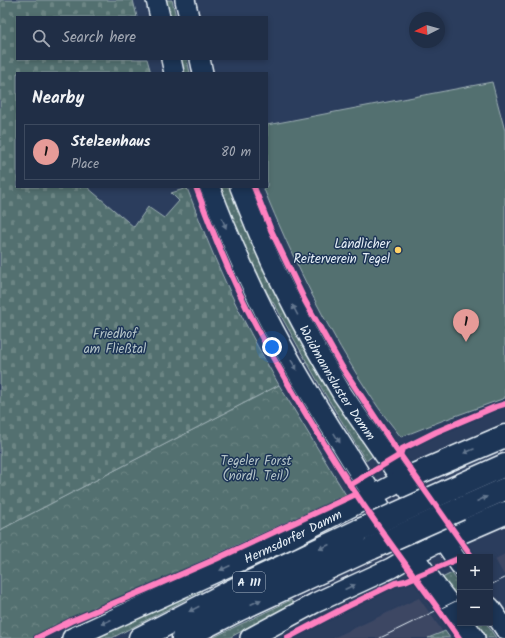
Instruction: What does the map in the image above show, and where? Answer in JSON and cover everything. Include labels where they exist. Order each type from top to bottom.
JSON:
[{"type":"highway","points":[[402,480],[505,436]]},
{"type":"highway","name":"A 111","points":[[140,638],[231,590],[505,465]]},
{"type":"highway","name":"A 111","points":[[183,638],[238,610],[505,489]]},
{"type":"highway","points":[[443,540],[505,512]]},
{"type":"main road","points":[[156,0],[160,16]]},
{"type":"main road","points":[[185,0],[189,16]]},
{"type":"main road","points":[[171,60],[174,72]]},
{"type":"main road","points":[[200,60],[203,72]]},
{"type":"main road","points":[[210,188],[231,238],[285,351],[373,496],[412,555],[457,613]]},
{"type":"main road","name":"Waidmannsluster Damm","points":[[240,188],[251,216],[290,302],[343,395],[457,561]]},
{"type":"main road","name":"Hermsdorfer Damm","points":[[72,638],[291,538],[402,480]]},
{"type":"main road","points":[[250,638],[314,603],[390,568],[412,555],[443,540]]},
{"type":"main road","points":[[493,611],[505,629]]},
{"type":"main road","points":[[466,626],[475,638]]},
{"type":"shaded area","points":[[505,554],[505,577],[495,559]]},
{"type":"shaded area","points":[[419,598],[443,632],[428,638],[333,638]]},
{"type":"green space","name":"Friedhof am Fließtal","points":[[0,0],[133,0],[137,16],[16,16],[16,60],[147,60],[151,72],[16,72],[16,188],[88,188],[134,227],[148,207],[164,218],[179,201],[171,193],[187,188],[210,247],[231,294],[279,385],[0,530]]},
{"type":"green space","points":[[164,0],[172,0],[176,16],[168,16]]},
{"type":"green space","points":[[179,60],[187,60],[190,72],[182,72]]},
{"type":"green space","name":"Ländlicher Reiterverein Tegel","points":[[492,82],[505,131],[505,398],[401,437],[375,403],[326,321],[312,295],[274,214],[263,188],[268,188],[268,125]]},
{"type":"green space","points":[[219,188],[230,188],[258,254],[374,455],[366,461],[322,389],[276,307],[260,282],[248,258]]},
{"type":"green space","name":"Tegeler Forst (nördl. Teil)","points":[[279,385],[346,495],[67,623],[41,638],[0,638],[0,530]]},
{"type":"green space","points":[[452,573],[457,580],[457,599],[442,578]]},
{"type":"green space","points":[[200,589],[202,591],[112,638],[92,638]]},
{"type":"green space","points":[[291,600],[293,603],[229,638],[212,638]]},
{"type":"green space","points":[[476,626],[488,626],[496,638],[486,638]]},
{"type":"green space","points":[[445,631],[450,638],[428,638],[443,632]]},
{"type":"tram line","points":[[493,584],[505,578]]},
{"type":"tram line","points":[[380,638],[457,600]]},
{"type":"cycle path","points":[[196,188],[231,275],[256,326],[289,385],[360,500],[459,638]]},
{"type":"cycle path","points":[[254,188],[271,230],[305,301],[342,367],[396,449],[470,554]]},
{"type":"cycle path","points":[[350,485],[400,455],[402,449],[436,432],[505,404]]},
{"type":"cycle path","points":[[37,638],[71,621],[216,559],[356,494]]},
{"type":"cycle path","points":[[287,638],[395,583],[405,581],[457,559]]},
{"type":"place","name":"Ländlicher Reiterverein Tegel","points":[[398,250]]},
{"type":"place","name":"Stelzenhaus","points":[[466,342]]}]
